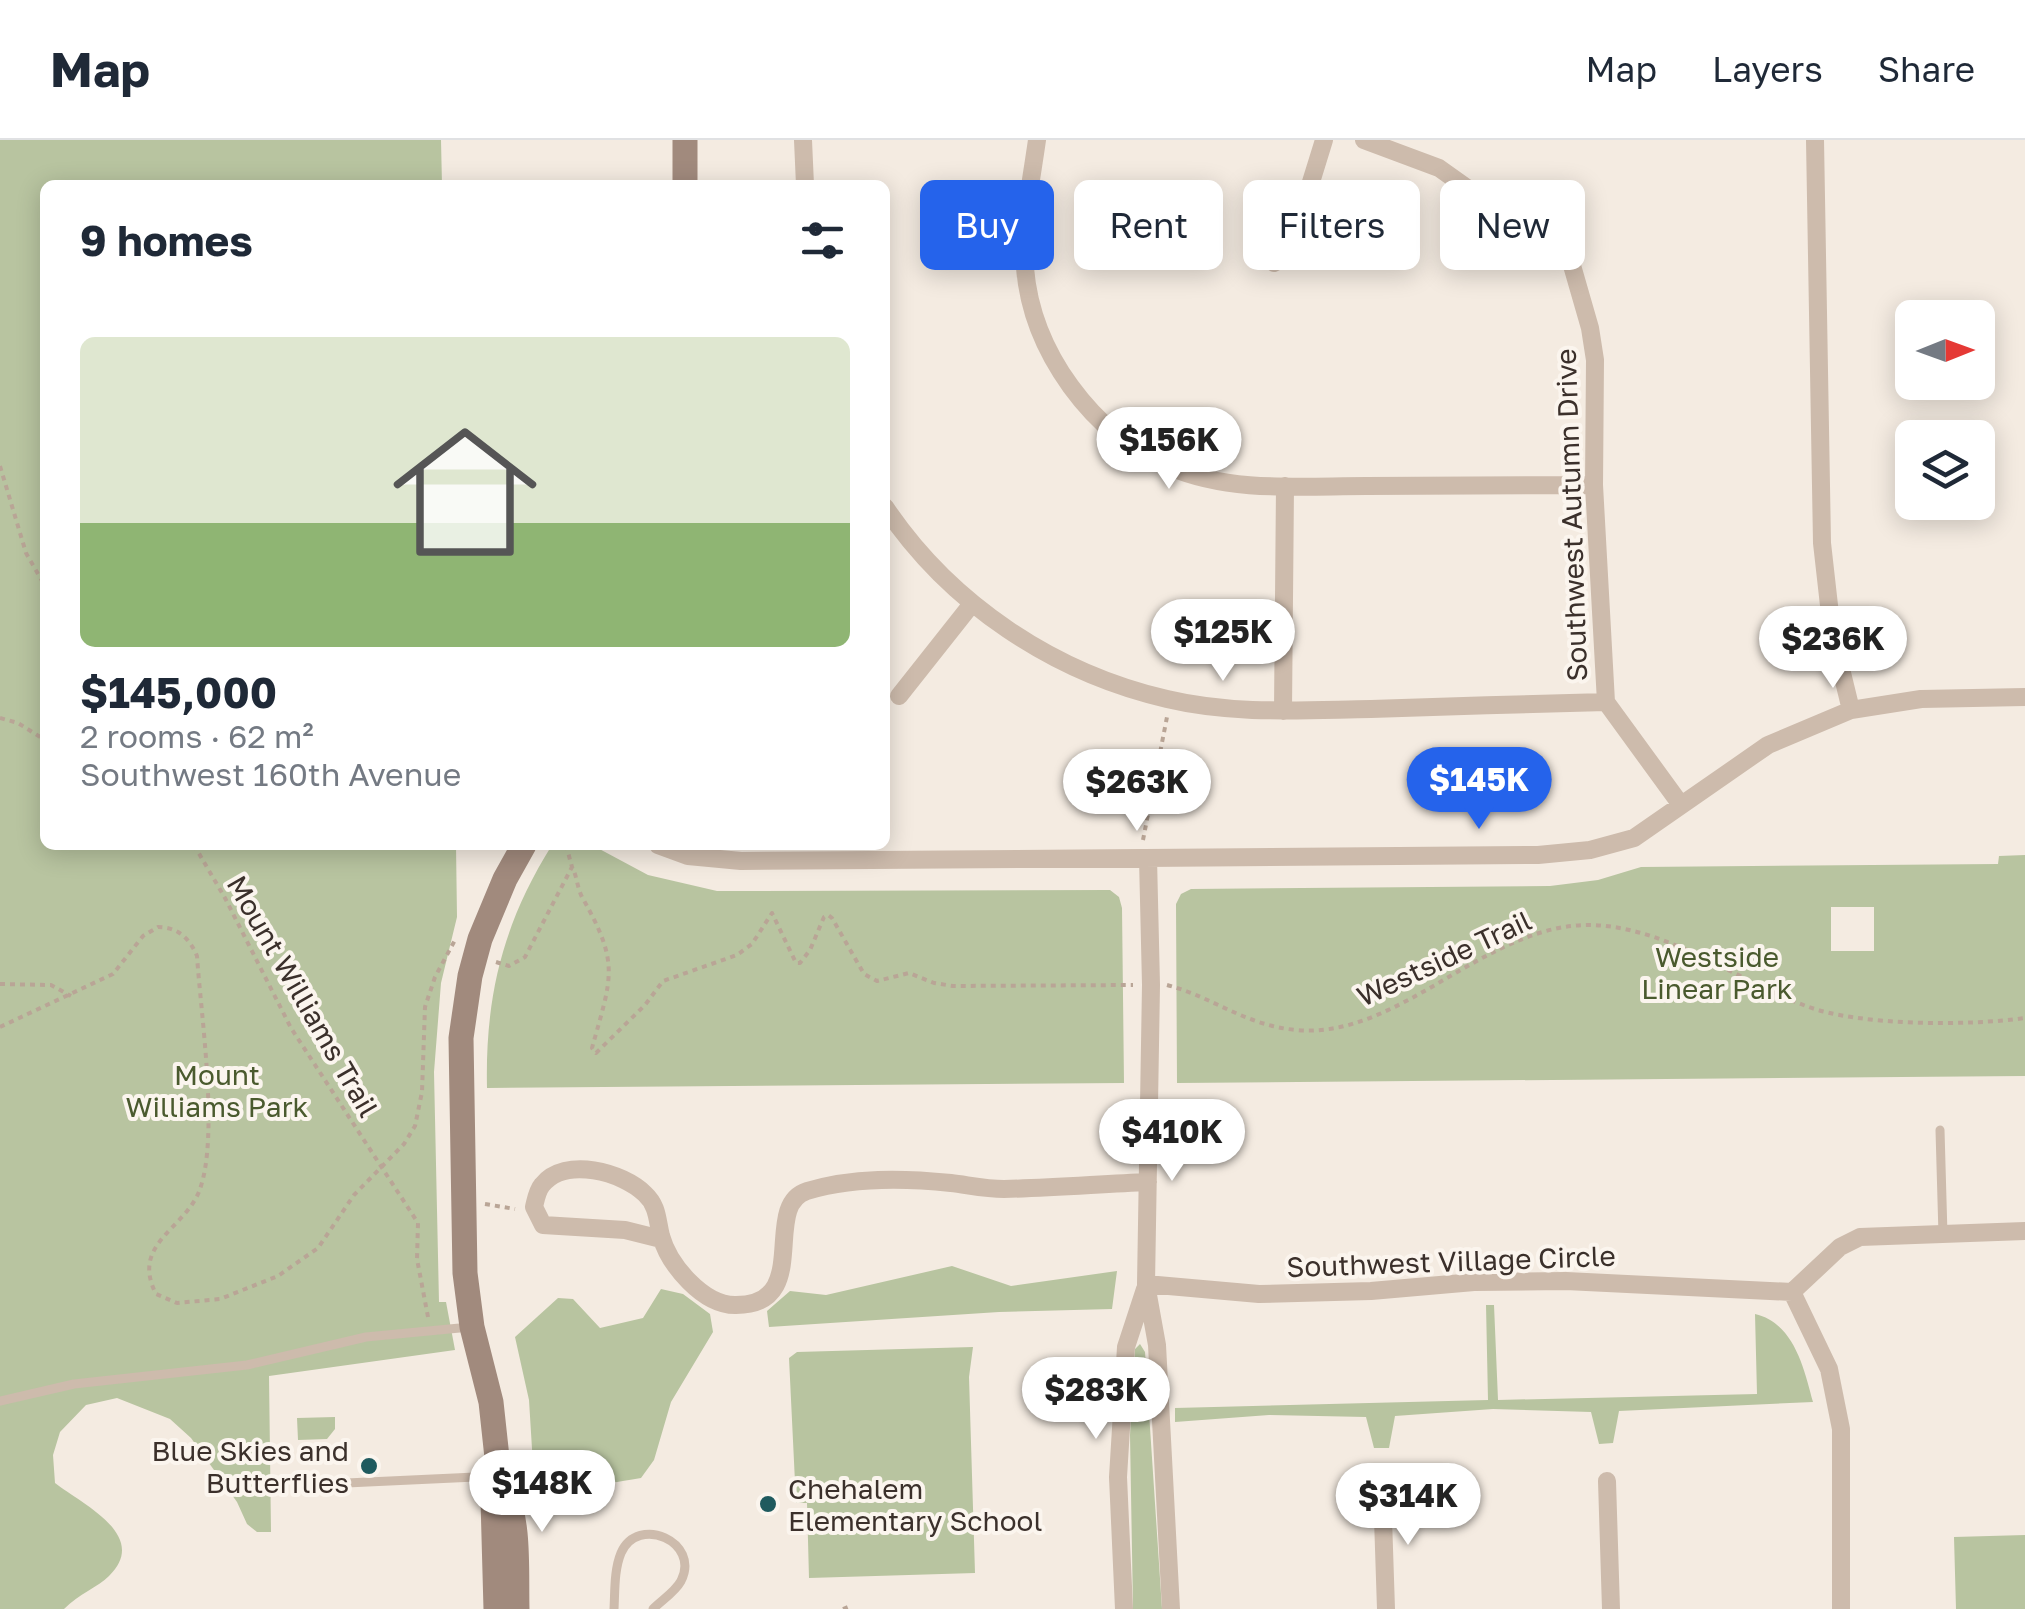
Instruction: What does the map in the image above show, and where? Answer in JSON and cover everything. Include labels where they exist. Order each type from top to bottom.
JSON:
[{"type":"street","points":[[685,140],[686,180]]},
{"type":"street","points":[[803,140],[805,180]]},
{"type":"street","points":[[1037,140],[1025,215],[1026,273],[1031,306],[1042,338],[1058,367],[1100,419],[1148,456],[1200,477],[1285,486],[1594,485]]},
{"type":"street","points":[[1312,180],[1324,140]]},
{"type":"street","name":"Southwest Autumn Drive","points":[[1364,140],[1439,168],[1571,262],[1590,328],[1594,360],[1594,485],[1606,702],[1681,805]]},
{"type":"street","points":[[1815,140],[1822,543],[1832,632],[1851,710]]},
{"type":"street","points":[[1284,711],[1285,486]]},
{"type":"street","points":[[890,513],[932,566],[971,604],[1082,671],[1170,700],[1284,711],[1606,702]]},
{"type":"street","points":[[899,696],[971,604]]},
{"type":"street","points":[[672,850],[723,861],[1538,856],[1621,843],[1650,828],[1768,745],[1851,710],[1920,700],[2025,697]]},
{"type":"street","points":[[496,1609],[494,1500],[499,1476],[491,1402],[472,1327],[465,1272],[461,1038],[480,939],[521,850]]},
{"type":"street","points":[[1142,858],[1151,985],[1146,1284],[1157,1345],[1171,1609]]},
{"type":"street","points":[[662,1239],[626,1230],[543,1225],[534,1206],[539,1188],[552,1176],[568,1170],[593,1171],[630,1182],[648,1196],[658,1214],[662,1239],[682,1273],[708,1298],[735,1305],[763,1298],[780,1278],[787,1210],[801,1193],[885,1179],[1000,1189],[1148,1182]]},
{"type":"street","points":[[1841,1609],[1841,1428],[1829,1369],[1792,1292],[1850,1239],[1871,1235],[2025,1231]]},
{"type":"street","name":"Southwest Village Circle","points":[[1146,1284],[1258,1294],[1566,1281],[1792,1292]]},
{"type":"street","points":[[1124,1609],[1118,1477],[1126,1346],[1146,1284]]},
{"type":"street","points":[[499,1476],[509,1498],[515,1542],[517,1609]]},
{"type":"street","points":[[1607,1480],[1611,1609]]},
{"type":"street","points":[[1382,1488],[1386,1609]]},
{"type":"lane","points":[[1940,1130],[1943,1234]]},
{"type":"lane","points":[[0,1401],[74,1384],[247,1365],[366,1337],[472,1327]]},
{"type":"lane","points":[[325,1484],[499,1476]]},
{"type":"lane","points":[[614,1609],[616,1572],[625,1545],[646,1534],[658,1534],[675,1544],[681,1553],[684,1573],[674,1590],[653,1609]]},
{"type":"path","points":[[0,466],[26,552],[40,577]]},
{"type":"path","points":[[1142,858],[1170,700]]},
{"type":"path","points":[[0,718],[18,723],[40,737]]},
{"type":"path","name":"Mount Williams Trail","points":[[197,850],[292,1028],[418,1223],[417,1260],[429,1332]]},
{"type":"path","points":[[567,850],[579,892],[598,921],[610,957],[609,987],[592,1048],[596,1052],[645,1005],[662,980],[737,955],[752,944],[772,913],[796,963],[810,950],[828,915],[864,974],[877,981],[909,973],[934,984],[953,986],[1132,985]]},
{"type":"path","points":[[0,1027],[113,974],[143,936],[158,927],[182,934],[197,956],[208,1118],[205,1168],[192,1206],[157,1242],[149,1267],[156,1294],[176,1303],[220,1299],[288,1270],[318,1248],[354,1195],[404,1144],[415,1126],[422,1092],[425,1007],[459,933],[502,946],[495,964],[509,966],[518,962],[572,868]]},
{"type":"path","name":"Westside Trail","points":[[1170,985],[1256,1023],[1314,1031],[1349,1024],[1396,1006],[1516,941],[1551,930],[1600,926],[1652,936],[1808,1007],[1838,1016],[1926,1022],[2025,1018]]},
{"type":"path","points":[[0,984],[51,984],[71,996]]},
{"type":"path","points":[[463,1201],[524,1210],[534,1206]]},
{"type":"green space","name":"Mount Williams Park","points":[[0,140],[441,140],[442,180],[40,180],[40,850],[456,850],[457,917],[441,983],[434,1072],[439,1302],[446,1302],[455,1350],[269,1376],[271,1532],[257,1532],[247,1524],[237,1502],[191,1438],[170,1419],[117,1398],[86,1405],[60,1432],[53,1455],[55,1483],[94,1510],[117,1534],[122,1547],[120,1561],[109,1576],[64,1609],[0,1609]]},
{"type":"green space","points":[[549,850],[601,850],[648,875],[717,891],[1110,890],[1119,897],[1122,908],[1124,1083],[487,1088],[489,1022],[500,961],[535,874]]},
{"type":"green space","name":"Westside Linear Park","points":[[2025,855],[2025,1076],[1177,1083],[1176,904],[1181,894],[1191,889],[1550,886],[1598,880],[1641,867],[1998,864],[1999,856]],"holes":[[[1831,907],[1874,907],[1874,951],[1831,951]]]},
{"type":"green space","points":[[952,1266],[1011,1286],[1117,1271],[1112,1309],[769,1327],[767,1311],[790,1291],[826,1295]]},
{"type":"green space","points":[[661,1289],[683,1294],[710,1314],[713,1332],[671,1402],[654,1460],[641,1478],[585,1485],[563,1480],[533,1465],[529,1400],[515,1337],[558,1298],[573,1299],[600,1328],[643,1318]]},
{"type":"green space","points":[[1486,1305],[1494,1305],[1498,1400],[1757,1394],[1755,1314],[1768,1319],[1788,1337],[1801,1362],[1813,1402],[1619,1411],[1613,1443],[1599,1444],[1591,1412],[1493,1409],[1395,1416],[1389,1448],[1374,1448],[1366,1417],[1269,1415],[1175,1422],[1175,1408],[1488,1400]]},
{"type":"green space","points":[[1140,1344],[1145,1352],[1162,1609],[1133,1609],[1130,1435],[1135,1349]]},
{"type":"green space","points":[[973,1347],[969,1377],[975,1573],[809,1578],[807,1503],[796,1503],[789,1358],[797,1352]]},
{"type":"green space","points":[[335,1417],[335,1429],[327,1439],[298,1440],[297,1418]]},
{"type":"green space","points":[[2025,1535],[2025,1609],[1956,1609],[1954,1537]]},
{"type":"place","name":"Blue Skies and Butterflies","points":[[369,1466]]},
{"type":"place","name":"Chehalem Elementary School","points":[[768,1504]]}]
